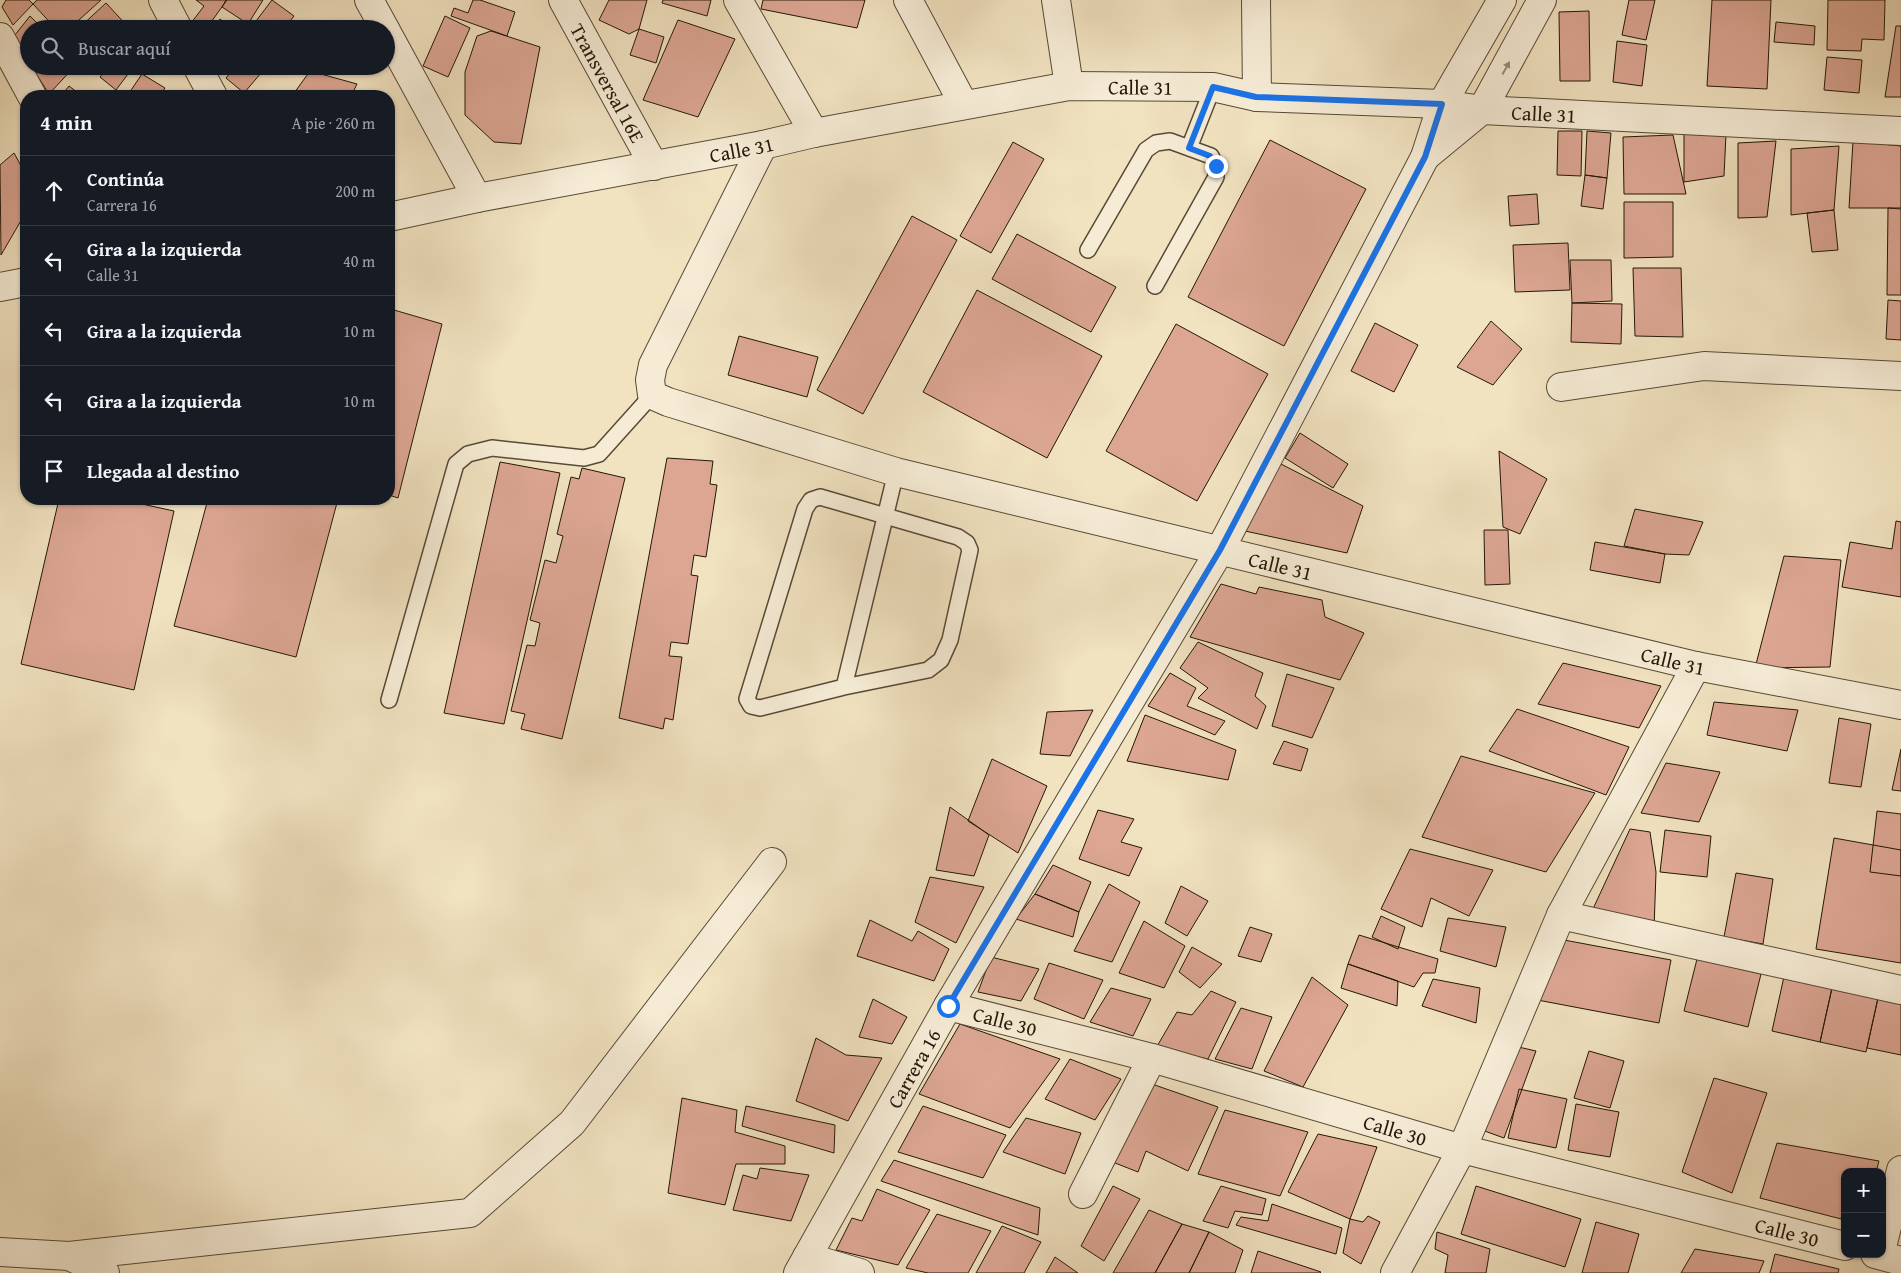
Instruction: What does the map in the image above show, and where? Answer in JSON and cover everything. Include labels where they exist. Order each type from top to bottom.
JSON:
[{"type":"street","points":[[163,0],[173,20]]},
{"type":"street","points":[[369,0],[380,20]]},
{"type":"street","name":"Transversal 16E","points":[[562,0],[654,166]]},
{"type":"street","points":[[738,0],[814,132]]},
{"type":"street","points":[[908,0],[964,105]]},
{"type":"street","points":[[1056,0],[1069,86]]},
{"type":"street","points":[[1256,0],[1256,97]]},
{"type":"street","name":"Carrera 16","points":[[802,1265],[948,1006],[1220,550],[1425,157],[1442,104],[1502,0]]},
{"type":"street","points":[[1482,110],[1542,0]]},
{"type":"street","points":[[0,38],[20,74]]},
{"type":"street","points":[[395,47],[477,198]]},
{"type":"street","points":[[20,75],[29,90]]},
{"type":"street","points":[[202,75],[210,90]]},
{"type":"street","name":"Calle 31","points":[[395,216],[477,198],[763,145],[814,132],[1069,86],[1213,87],[1256,97],[1442,104],[1482,110],[1901,131]]},
{"type":"street","name":"Carrera 16","points":[[1425,157],[1482,110]]},
{"type":"street","points":[[651,388],[653,365],[763,145]]},
{"type":"street","points":[[0,287],[20,283]]},
{"type":"street","points":[[1561,388],[1704,366],[1901,376]]},
{"type":"street","name":"Calle 31","points":[[651,388],[668,402],[896,472],[1696,666],[1901,705]]},
{"type":"street","points":[[1395,1273],[1462,1149],[1561,915],[1696,666]]},
{"type":"street","points":[[0,1252],[69,1256],[470,1212],[572,1123],[772,862]]},
{"type":"street","points":[[1561,915],[1901,990]]},
{"type":"street","name":"Calle 30","points":[[948,1006],[1152,1058],[1462,1149],[1841,1245]]},
{"type":"street","points":[[1083,1194],[1152,1058]]},
{"type":"street","points":[[1886,1242],[1901,1170]]},
{"type":"street","points":[[69,1256],[105,1273]]},
{"type":"street","points":[[802,1265],[860,1273]]},
{"type":"lane","points":[[1189,148],[1213,87]]},
{"type":"lane","points":[[1088,250],[1146,150],[1156,143],[1170,141],[1210,156],[1216,166],[1216,177],[1155,286]]},
{"type":"lane","points":[[388,700],[456,464],[468,454],[492,448],[584,458],[599,454],[651,388]]},
{"type":"lane","points":[[844,687],[896,472]]},
{"type":"lane","points":[[820,497],[885,515],[958,537],[967,543],[970,550],[950,640],[941,660],[928,670],[844,687],[760,708],[751,706],[747,699],[805,509],[812,500],[820,497]]},
{"type":"building","points":[[6,0],[29,0],[33,4],[13,25],[2,7]]},
{"type":"building","points":[[37,0],[101,0],[79,20],[48,20],[33,4]]},
{"type":"building","points":[[196,0],[227,0],[213,20],[193,20],[204,6]]},
{"type":"building","points":[[226,0],[263,0],[250,20],[242,20],[222,7]]},
{"type":"building","points":[[272,0],[294,16],[291,20],[257,20]]},
{"type":"building","points":[[473,0],[480,0],[515,12],[507,36],[451,16],[454,8],[468,13]]},
{"type":"building","points":[[609,0],[647,0],[639,29],[629,34],[599,20]]},
{"type":"building","points":[[663,0],[711,0],[707,16],[662,3]]},
{"type":"building","points":[[763,0],[865,0],[857,28],[761,9]]},
{"type":"building","points":[[1629,0],[1655,0],[1646,40],[1622,35]]},
{"type":"building","points":[[1712,0],[1771,0],[1767,89],[1707,86]]},
{"type":"building","points":[[1828,0],[1885,0],[1884,40],[1862,39],[1861,51],[1827,50]]},
{"type":"building","points":[[106,3],[122,20],[88,20]]},
{"type":"building","points":[[1589,11],[1590,81],[1560,81],[1559,12]]},
{"type":"building","points":[[445,16],[470,28],[448,77],[423,66]]},
{"type":"building","points":[[678,20],[735,39],[698,117],[643,100]]},
{"type":"building","points":[[1776,22],[1815,26],[1814,45],[1774,42]]},
{"type":"building","points":[[1896,26],[1901,26],[1901,97],[1885,97]]},
{"type":"building","points":[[20,29],[20,46],[11,40]]},
{"type":"building","points":[[639,29],[664,37],[656,63],[630,55]]},
{"type":"building","points":[[491,31],[540,47],[521,144],[494,142],[465,115],[465,72],[477,36]]},
{"type":"building","points":[[1617,41],[1647,45],[1642,86],[1613,82]]},
{"type":"building","points":[[1827,57],[1862,60],[1859,93],[1824,90]]},
{"type":"building","points":[[37,75],[67,75],[53,90],[46,90]]},
{"type":"building","points":[[102,75],[127,75],[116,90],[100,77]]},
{"type":"building","points":[[141,75],[165,88],[164,90],[131,90]]},
{"type":"building","points":[[228,75],[259,75],[247,90],[240,90],[226,78]]},
{"type":"building","points":[[307,75],[324,75],[357,84],[354,90],[296,90]]},
{"type":"building","points":[[69,86],[74,90],[66,90]]},
{"type":"building","points":[[1684,130],[1726,134],[1724,176],[1684,182]]},
{"type":"building","points":[[1558,131],[1582,131],[1581,176],[1557,175]]},
{"type":"building","points":[[1587,131],[1611,133],[1607,178],[1585,175]]},
{"type":"building","points":[[1673,135],[1686,194],[1624,194],[1623,137]]},
{"type":"building","points":[[1270,140],[1366,189],[1284,346],[1188,297]]},
{"type":"building","points":[[1776,141],[1767,217],[1738,218],[1738,143]]},
{"type":"building","points":[[1853,141],[1901,146],[1901,208],[1849,208]]},
{"type":"building","points":[[1013,142],[1044,159],[991,253],[960,236]]},
{"type":"building","points":[[1839,146],[1834,210],[1791,215],[1791,149]]},
{"type":"building","points":[[14,153],[20,164],[20,222],[1,255],[0,165]]},
{"type":"building","points":[[1585,175],[1607,178],[1603,209],[1581,206]]},
{"type":"building","points":[[1537,194],[1539,224],[1510,226],[1508,196]]},
{"type":"building","points":[[1624,202],[1673,202],[1673,257],[1624,258]]},
{"type":"building","points":[[1888,208],[1901,209],[1901,295],[1887,295]]},
{"type":"building","points":[[1834,210],[1838,250],[1812,252],[1807,213]]},
{"type":"building","points":[[912,216],[957,240],[863,414],[817,390]]},
{"type":"building","points":[[1017,234],[1116,287],[1091,332],[992,279]]},
{"type":"building","points":[[1568,243],[1570,290],[1515,292],[1513,245]]},
{"type":"building","points":[[1570,260],[1611,260],[1612,301],[1572,303]]},
{"type":"building","points":[[1633,268],[1681,268],[1683,337],[1635,336]]},
{"type":"building","points":[[977,290],[1102,356],[1047,458],[923,392]]},
{"type":"building","points":[[1888,300],[1901,301],[1901,340],[1886,339]]},
{"type":"building","points":[[1572,303],[1622,304],[1621,344],[1571,342]]},
{"type":"building","points":[[395,310],[442,324],[398,498],[395,497]]},
{"type":"building","points":[[1491,321],[1522,349],[1493,385],[1457,367]]},
{"type":"building","points":[[1375,323],[1418,345],[1394,392],[1351,371]]},
{"type":"building","points":[[1176,324],[1268,374],[1197,501],[1106,451]]},
{"type":"building","points":[[739,336],[818,357],[807,397],[728,375]]},
{"type":"building","points":[[1300,433],[1348,464],[1333,488],[1285,458]]},
{"type":"building","points":[[1499,451],[1547,479],[1520,534],[1503,527]]},
{"type":"building","points":[[667,458],[713,461],[710,484],[717,485],[706,557],[694,555],[691,575],[698,576],[688,644],[671,642],[669,656],[682,657],[673,720],[665,718],[663,729],[619,718]]},
{"type":"building","points":[[500,462],[560,473],[504,724],[444,713]]},
{"type":"building","points":[[1279,463],[1363,506],[1347,553],[1245,531]]},
{"type":"building","points":[[582,468],[625,478],[562,739],[521,729],[525,714],[511,711],[527,645],[535,646],[540,623],[530,620],[545,560],[556,563],[563,536],[557,534],[571,477],[579,479]]},
{"type":"building","points":[[58,505],[146,505],[174,511],[134,690],[21,664]]},
{"type":"building","points":[[206,505],[336,505],[296,657],[174,626]]},
{"type":"building","points":[[1635,509],[1703,522],[1689,555],[1665,554],[1624,546]]},
{"type":"building","points":[[1896,521],[1901,522],[1901,597],[1842,587],[1850,542],[1892,549]]},
{"type":"building","points":[[1484,530],[1508,530],[1510,584],[1485,585]]},
{"type":"building","points":[[1595,542],[1665,554],[1660,583],[1590,570]]},
{"type":"building","points":[[1784,556],[1841,560],[1830,667],[1755,668]]},
{"type":"building","points":[[1221,584],[1256,594],[1259,587],[1322,600],[1325,617],[1364,633],[1340,680],[1190,637]]},
{"type":"building","points":[[1198,642],[1263,673],[1255,696],[1266,706],[1257,729],[1198,698],[1208,688],[1180,668]]},
{"type":"building","points":[[1563,663],[1661,686],[1639,728],[1538,704]]},
{"type":"building","points":[[1170,673],[1196,688],[1187,706],[1225,721],[1215,735],[1148,706]]},
{"type":"building","points":[[1287,674],[1334,688],[1312,738],[1272,726]]},
{"type":"building","points":[[1714,702],[1798,710],[1787,751],[1707,735]]},
{"type":"building","points":[[1517,709],[1629,747],[1606,795],[1489,751]]},
{"type":"building","points":[[1093,710],[1070,756],[1040,754],[1047,712]]},
{"type":"building","points":[[1145,715],[1236,750],[1228,780],[1127,761]]},
{"type":"building","points":[[1839,718],[1871,724],[1861,787],[1829,783]]},
{"type":"building","points":[[1284,741],[1308,749],[1301,771],[1273,764]]},
{"type":"building","points":[[1901,749],[1901,791],[1892,790]]},
{"type":"building","points":[[1461,756],[1595,793],[1546,872],[1422,837]]},
{"type":"building","points":[[992,759],[1047,786],[1018,853],[968,821]]},
{"type":"building","points":[[1666,763],[1720,772],[1699,822],[1641,813]]},
{"type":"building","points":[[950,807],[989,835],[974,876],[936,870]]},
{"type":"building","points":[[1098,810],[1134,819],[1121,842],[1142,848],[1129,876],[1079,859]]},
{"type":"building","points":[[1877,811],[1901,814],[1901,876],[1870,872]]},
{"type":"building","points":[[1630,829],[1650,832],[1656,872],[1654,929],[1592,911]]},
{"type":"building","points":[[1665,830],[1711,836],[1707,877],[1660,872]]},
{"type":"building","points":[[1834,838],[1901,850],[1901,963],[1816,949]]},
{"type":"building","points":[[1410,849],[1493,870],[1469,916],[1431,898],[1422,927],[1381,909]]},
{"type":"building","points":[[1053,865],[1091,882],[1079,912],[1035,894]]},
{"type":"building","points":[[1736,873],[1773,879],[1763,944],[1724,937]]},
{"type":"building","points":[[930,877],[984,887],[956,943],[915,922]]},
{"type":"building","points":[[1109,884],[1140,902],[1112,962],[1074,951]]},
{"type":"building","points":[[1181,886],[1208,901],[1187,936],[1165,923]]},
{"type":"building","points":[[1035,894],[1079,912],[1073,937],[1016,919]]},
{"type":"building","points":[[1381,916],[1405,927],[1398,949],[1372,937]]},
{"type":"building","points":[[1448,918],[1506,927],[1496,967],[1440,951]]},
{"type":"building","points":[[870,920],[912,941],[918,931],[949,949],[934,981],[857,956]]},
{"type":"building","points":[[1144,921],[1185,946],[1164,988],[1119,973]]},
{"type":"building","points":[[1250,927],[1272,934],[1261,962],[1238,956]]},
{"type":"building","points":[[1359,935],[1438,959],[1435,973],[1423,973],[1414,987],[1348,964]]},
{"type":"building","points":[[1564,940],[1671,960],[1659,1023],[1532,999]]},
{"type":"building","points":[[1192,947],[1222,964],[1200,988],[1179,972]]},
{"type":"building","points":[[991,957],[1039,969],[1021,1001],[978,992]]},
{"type":"building","points":[[1697,959],[1761,974],[1748,1027],[1684,1011]]},
{"type":"building","points":[[1049,963],[1103,980],[1084,1019],[1034,999]]},
{"type":"building","points":[[1348,964],[1398,981],[1397,1006],[1341,988]]},
{"type":"building","points":[[1785,972],[1832,988],[1820,1042],[1772,1031]]},
{"type":"building","points":[[1312,977],[1348,1005],[1303,1087],[1264,1071]]},
{"type":"building","points":[[1433,979],[1480,988],[1476,1023],[1422,1006]]},
{"type":"building","points":[[1111,988],[1151,999],[1133,1036],[1090,1022]]},
{"type":"building","points":[[1832,988],[1878,998],[1866,1052],[1820,1042]]},
{"type":"building","points":[[1211,991],[1236,1002],[1208,1059],[1156,1048],[1177,1012],[1192,1015]]},
{"type":"building","points":[[1878,998],[1901,1002],[1901,1055],[1867,1048]]},
{"type":"building","points":[[873,999],[907,1017],[892,1044],[859,1037]]},
{"type":"building","points":[[1241,1008],[1272,1017],[1252,1069],[1215,1059]]},
{"type":"building","points":[[960,1024],[1060,1059],[1010,1128],[919,1094]]},
{"type":"building","points":[[816,1038],[846,1055],[882,1058],[848,1121],[796,1101]]},
{"type":"building","points":[[1514,1046],[1536,1051],[1504,1138],[1479,1129]]},
{"type":"building","points":[[1589,1051],[1624,1061],[1610,1108],[1574,1098]]},
{"type":"building","points":[[1070,1059],[1121,1079],[1095,1120],[1045,1099]]},
{"type":"building","points":[[1714,1078],[1767,1093],[1732,1193],[1682,1172]]},
{"type":"building","points":[[1149,1083],[1218,1107],[1188,1171],[1146,1151],[1138,1172],[1110,1161]]},
{"type":"building","points":[[1519,1089],[1567,1099],[1556,1148],[1508,1138]]},
{"type":"building","points":[[682,1098],[737,1110],[735,1132],[785,1146],[785,1164],[736,1164],[725,1205],[668,1193]]},
{"type":"building","points":[[1576,1104],[1619,1112],[1610,1157],[1568,1150]]},
{"type":"building","points":[[746,1106],[835,1125],[834,1153],[742,1126]]},
{"type":"building","points":[[923,1106],[1006,1135],[983,1178],[898,1152]]},
{"type":"building","points":[[1225,1110],[1308,1132],[1280,1196],[1198,1174]]},
{"type":"building","points":[[1026,1118],[1081,1133],[1065,1174],[1003,1152]]},
{"type":"building","points":[[1318,1134],[1377,1147],[1350,1219],[1288,1192]]},
{"type":"building","points":[[1777,1143],[1879,1161],[1877,1168],[1841,1168],[1841,1219],[1760,1198]]},
{"type":"building","points":[[894,1160],[1040,1208],[1038,1235],[881,1181]]},
{"type":"building","points":[[760,1168],[809,1175],[791,1221],[733,1210],[743,1175],[757,1179]]},
{"type":"building","points":[[1113,1186],[1140,1199],[1104,1261],[1081,1246]]},
{"type":"building","points":[[1221,1186],[1266,1199],[1262,1215],[1235,1211],[1228,1228],[1203,1221]]},
{"type":"building","points":[[1476,1186],[1581,1219],[1565,1267],[1461,1234]]},
{"type":"building","points":[[877,1189],[930,1210],[898,1265],[836,1250],[852,1218],[862,1221]]},
{"type":"building","points":[[1272,1204],[1342,1228],[1336,1254],[1236,1225],[1241,1217],[1268,1221]]},
{"type":"building","points":[[1149,1210],[1182,1224],[1155,1273],[1113,1273]]},
{"type":"building","points":[[937,1214],[991,1231],[968,1273],[928,1273],[906,1268]]},
{"type":"building","points":[[1368,1216],[1380,1222],[1361,1264],[1343,1253],[1350,1219],[1363,1222]]},
{"type":"building","points":[[1596,1222],[1639,1234],[1628,1273],[1582,1273]]},
{"type":"building","points":[[1182,1224],[1209,1232],[1189,1273],[1155,1273]]},
{"type":"building","points":[[1002,1226],[1041,1242],[1024,1273],[976,1273]]},
{"type":"building","points":[[1209,1232],[1243,1250],[1235,1273],[1189,1273]]},
{"type":"building","points":[[1437,1232],[1490,1249],[1486,1273],[1445,1273],[1448,1255],[1435,1249]]},
{"type":"building","points":[[1695,1249],[1764,1261],[1759,1273],[1681,1273]]},
{"type":"building","points":[[1258,1251],[1321,1272],[1251,1273]]},
{"type":"building","points":[[1775,1254],[1839,1269],[1838,1273],[1770,1273]]},
{"type":"building","points":[[1055,1257],[1078,1273],[1046,1273]]},
{"type":"route","points":[[948,1006],[1220,550],[1425,157],[1442,104],[1256,97],[1213,87],[1189,148],[1210,156],[1216,166]]}]
